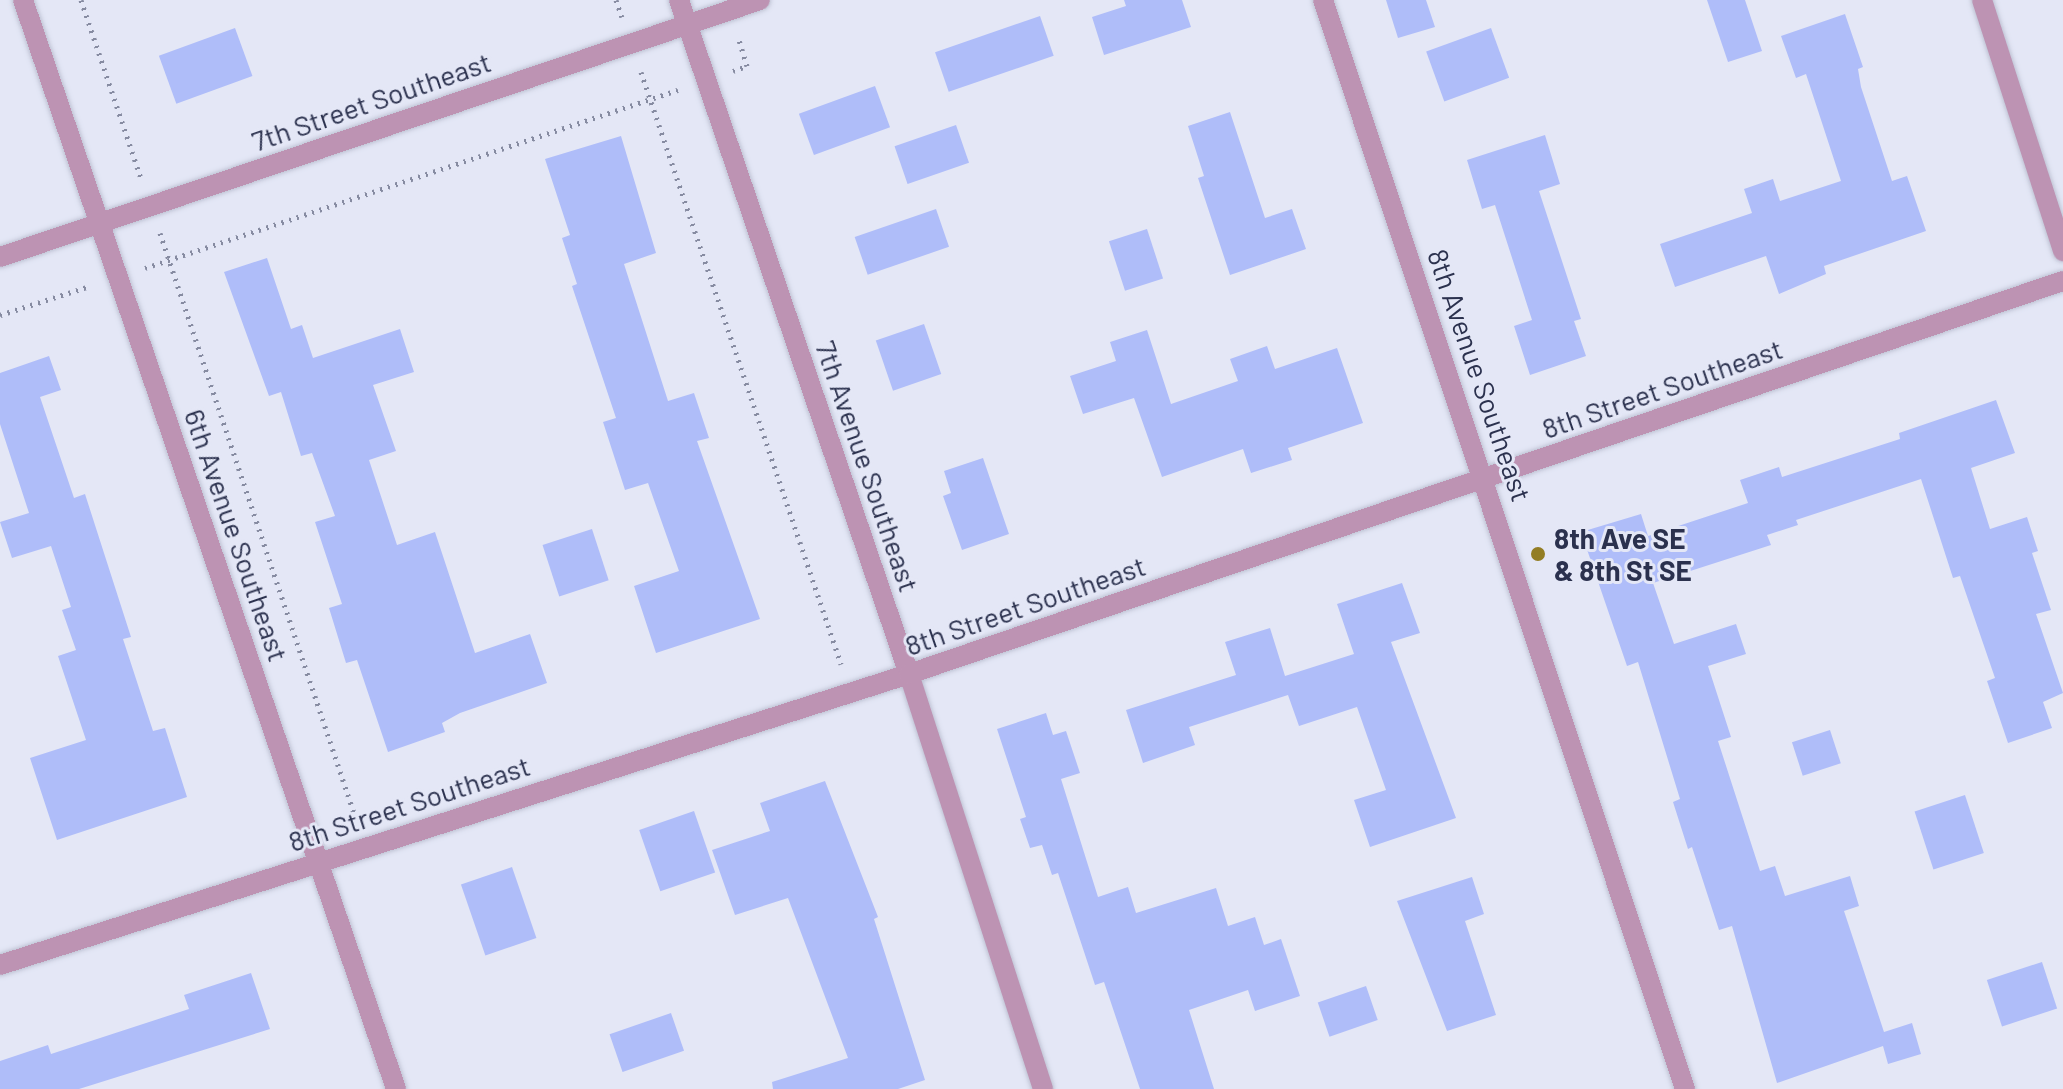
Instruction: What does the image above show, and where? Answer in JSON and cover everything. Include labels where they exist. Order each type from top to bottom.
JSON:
[{"type":"street","name":"6th Avenue Southeast","points":[[23,0],[321,860],[396,1089]]},
{"type":"street","name":"7th Avenue Southeast","points":[[679,0],[909,674],[1043,1089]]},
{"type":"street","name":"7th Street Southeast","points":[[0,257],[760,0]]},
{"type":"street","name":"8th Avenue Southeast","points":[[1323,0],[1486,478],[1685,1089]]},
{"type":"street","points":[[1982,0],[2063,251]]},
{"type":"street","name":"8th Street Southeast","points":[[0,965],[909,674],[2063,281]]},
{"type":"path","points":[[81,0],[365,847]]},
{"type":"path","points":[[0,315],[650,100],[851,692]]},
{"type":"building","points":[[1124,0],[1182,0],[1191,27],[1104,55],[1092,17],[1126,6]]},
{"type":"building","points":[[1386,0],[1426,0],[1435,27],[1398,38]]},
{"type":"building","points":[[1707,0],[1745,0],[1762,51],[1728,62]]},
{"type":"building","points":[[1845,14],[1863,67],[1858,69],[1861,87],[1892,181],[1907,176],[1926,231],[1824,266],[1826,274],[1779,294],[1766,256],[1675,287],[1660,244],[1752,213],[1744,189],[1773,179],[1780,201],[1841,181],[1806,74],[1796,78],[1781,36]]},
{"type":"building","points":[[1040,16],[1054,56],[949,92],[935,52]]},
{"type":"building","points":[[235,28],[252,76],[176,104],[159,56]]},
{"type":"building","points":[[1491,28],[1509,78],[1444,101],[1426,52]]},
{"type":"building","points":[[875,86],[890,127],[814,155],[799,114]]},
{"type":"building","points":[[1230,112],[1265,218],[1292,209],[1306,249],[1230,275],[1198,178],[1204,176],[1188,126]]},
{"type":"building","points":[[956,125],[969,163],[908,184],[895,146]]},
{"type":"building","points":[[1545,135],[1560,184],[1539,191],[1581,319],[1574,321],[1586,356],[1530,375],[1514,326],[1532,320],[1495,205],[1482,209],[1467,160]]},
{"type":"building","points":[[621,136],[656,253],[624,264],[668,401],[694,393],[709,438],[697,441],[760,619],[656,653],[634,586],[679,571],[648,483],[625,490],[603,422],[616,418],[572,286],[577,284],[562,238],[570,235],[545,159]]},
{"type":"building","points":[[936,209],[949,247],[868,275],[855,237]]},
{"type":"building","points":[[1147,229],[1163,278],[1125,291],[1109,241]]},
{"type":"building","points":[[267,258],[291,329],[302,325],[313,358],[400,329],[414,372],[373,385],[396,451],[369,460],[397,545],[435,532],[475,653],[530,634],[547,683],[460,713],[442,723],[445,732],[388,752],[357,660],[346,663],[329,608],[342,604],[315,522],[335,516],[312,453],[301,456],[281,392],[269,396],[224,272]]},
{"type":"building","points":[[924,324],[941,374],[893,391],[876,341]]},
{"type":"building","points":[[1147,330],[1171,404],[1238,381],[1230,359],[1267,346],[1275,369],[1337,348],[1363,423],[1288,448],[1292,460],[1251,473],[1243,449],[1162,477],[1134,398],[1083,414],[1070,376],[1116,361],[1110,342]]},
{"type":"building","points":[[49,356],[61,390],[40,397],[74,498],[85,494],[131,637],[123,639],[153,731],[165,728],[187,797],[57,840],[30,758],[86,740],[58,656],[76,650],[62,610],[71,607],[51,546],[12,558],[0,522],[29,513],[0,424],[0,373]]},
{"type":"building","points":[[1996,400],[2015,453],[1971,468],[1990,529],[2027,517],[2038,551],[2032,553],[2051,610],[2036,614],[2063,693],[2043,702],[2052,728],[2008,743],[1987,681],[1995,678],[1960,576],[1953,578],[1921,479],[1796,520],[1798,525],[1767,535],[1771,545],[1653,583],[1674,644],[1736,624],[1746,654],[1708,666],[1731,737],[1718,741],[1760,871],[1775,866],[1785,896],[1850,876],[1859,906],[1844,911],[1884,1032],[1912,1023],[1921,1054],[1888,1064],[1883,1046],[1777,1083],[1732,926],[1719,930],[1692,847],[1688,849],[1673,802],[1680,799],[1638,662],[1627,666],[1581,532],[1641,514],[1648,536],[1748,503],[1740,480],[1779,467],[1782,477],[1900,439],[1899,433]]},
{"type":"building","points":[[983,458],[1009,534],[962,550],[943,496],[951,493],[944,471]]},
{"type":"building","points":[[592,529],[609,580],[559,596],[543,545]]},
{"type":"building","points":[[1402,583],[1420,633],[1391,642],[1456,818],[1370,847],[1354,800],[1386,790],[1357,707],[1299,726],[1288,695],[1189,727],[1195,745],[1143,763],[1126,710],[1236,675],[1225,642],[1270,628],[1285,676],[1354,654],[1337,604]]},
{"type":"building","points":[[1046,713],[1053,735],[1066,731],[1080,773],[1061,779],[1098,897],[1128,887],[1136,913],[1216,888],[1228,926],[1255,917],[1264,945],[1281,939],[1300,996],[1255,1011],[1248,990],[1189,1010],[1214,1089],[1140,1089],[1104,982],[1095,985],[1058,873],[1052,875],[1042,845],[1030,848],[1020,819],[1026,817],[997,729]]},
{"type":"building","points":[[1830,730],[1841,763],[1803,776],[1792,742]]},
{"type":"building","points":[[825,781],[878,917],[874,919],[925,1080],[898,1089],[773,1089],[772,1082],[848,1058],[788,898],[735,915],[712,850],[770,831],[760,803]]},
{"type":"building","points":[[1965,795],[1984,853],[1933,869],[1915,811]]},
{"type":"building","points":[[694,811],[715,872],[660,891],[639,830]]},
{"type":"building","points":[[512,867],[536,938],[485,955],[461,885]]},
{"type":"building","points":[[1472,877],[1484,914],[1465,921],[1496,1015],[1447,1031],[1397,901]]},
{"type":"building","points":[[2042,962],[2057,1009],[2002,1027],[1987,980]]},
{"type":"building","points":[[251,973],[270,1029],[79,1089],[0,1089],[0,1061],[48,1045],[51,1054],[189,1009],[184,995]]},
{"type":"building","points":[[1366,986],[1378,1020],[1329,1037],[1318,1003]]},
{"type":"building","points":[[671,1013],[684,1051],[623,1072],[610,1034]]},
{"type":"place","name":"8th Ave SE & 8th St SE","points":[[1538,554]]}]
